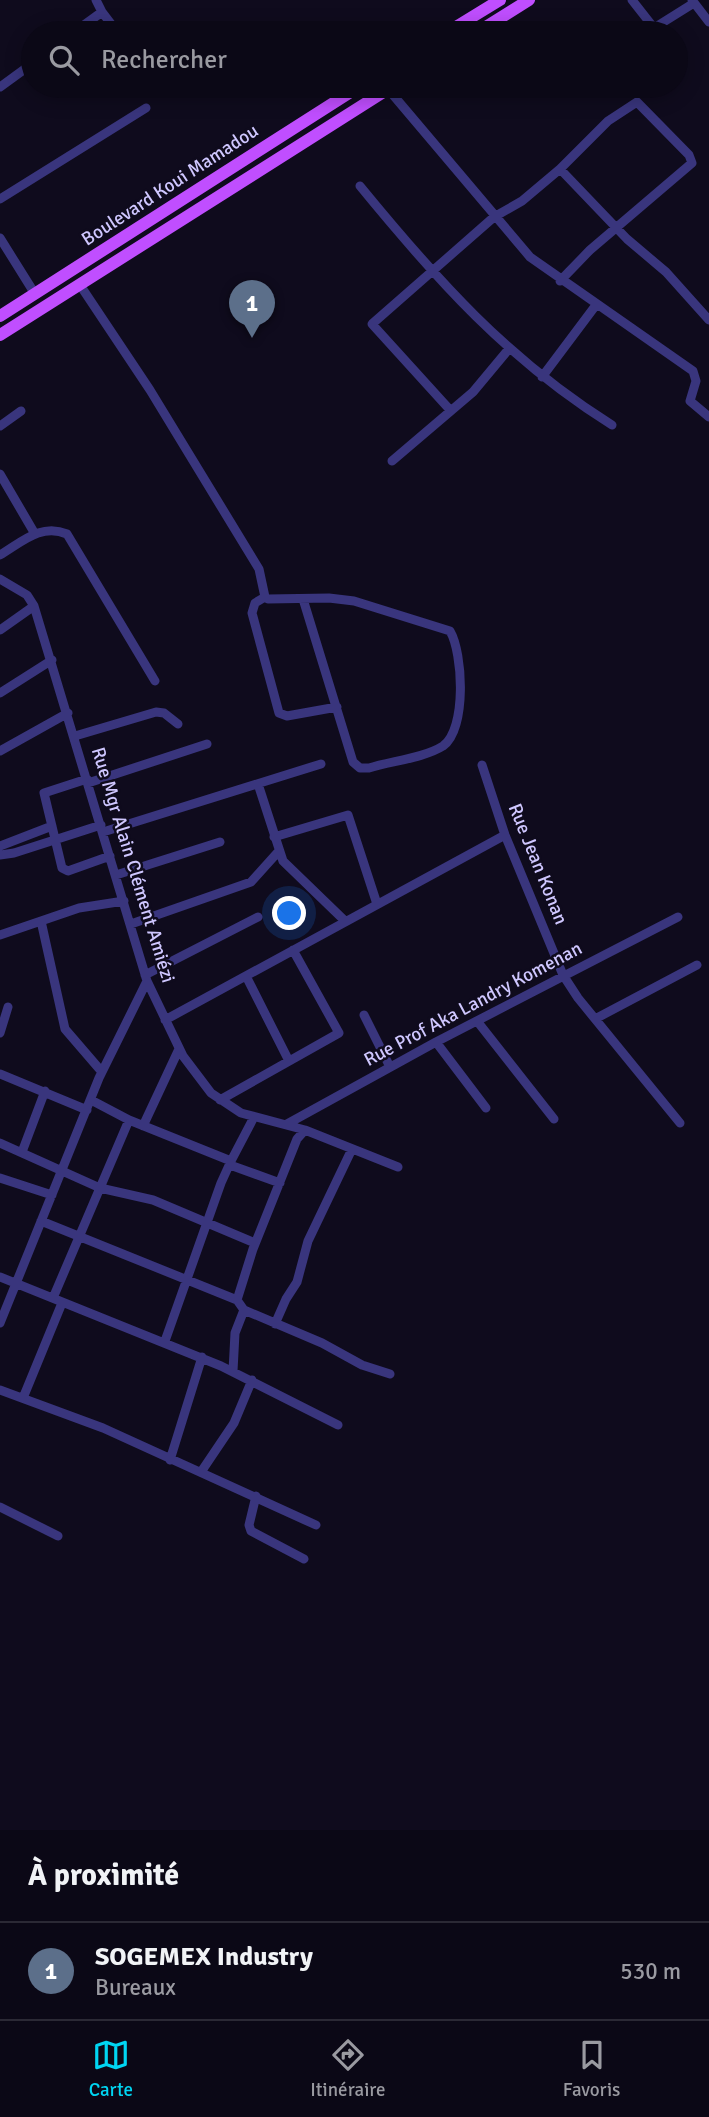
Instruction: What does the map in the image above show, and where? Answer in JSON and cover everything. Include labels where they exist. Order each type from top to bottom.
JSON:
[{"type":"main road","points":[[466,21],[500,0]]},
{"type":"main road","points":[[496,21],[529,0]]},
{"type":"main road","name":"Boulevard Koui Mamadou","points":[[0,316],[341,98]]},
{"type":"main road","points":[[0,335],[374,98]]},
{"type":"street","points":[[96,0],[109,21]]},
{"type":"street","points":[[632,0],[648,21]]},
{"type":"street","points":[[664,21],[693,1],[709,22]]},
{"type":"street","points":[[90,21],[102,12]]},
{"type":"street","points":[[0,87],[21,72]]},
{"type":"street","points":[[400,98],[494,217],[530,257],[560,281],[693,371],[696,381],[690,401],[709,417]]},
{"type":"street","points":[[451,411],[372,324],[494,217],[522,201],[608,121],[632,102],[640,104],[689,155],[692,163],[617,227],[560,281]]},
{"type":"street","points":[[0,199],[146,108]]},
{"type":"street","points":[[559,169],[666,272],[709,320]]},
{"type":"street","points":[[360,186],[431,272],[508,350],[612,425]]},
{"type":"street","points":[[0,238],[35,294]]},
{"type":"street","points":[[80,285],[150,390],[259,569],[265,597]]},
{"type":"street","points":[[542,377],[596,305]]},
{"type":"street","points":[[392,461],[473,392],[508,350]]},
{"type":"street","points":[[0,426],[21,411]]},
{"type":"street","points":[[0,474],[36,534]]},
{"type":"street","points":[[0,555],[48,529],[67,534],[80,551],[104,599],[155,681]]},
{"type":"street","points":[[0,579],[27,596],[34,606],[0,630]]},
{"type":"street","points":[[303,599],[337,707],[354,762],[360,768],[443,746],[449,740],[463,698],[453,635],[446,628],[375,606],[329,598],[265,597],[256,603],[253,613],[279,713],[288,716],[337,707]]},
{"type":"street","name":"Rue Mgr Alain Clément Amiézi","points":[[34,606],[146,978],[179,1049],[197,1078],[220,1100],[254,1116],[305,1130],[398,1167]]},
{"type":"street","points":[[0,693],[52,660]]},
{"type":"street","points":[[75,736],[156,712],[164,713],[178,724]]},
{"type":"street","points":[[0,751],[68,713]]},
{"type":"street","points":[[110,856],[64,870],[55,840],[46,790],[88,781],[207,744]]},
{"type":"street","points":[[0,855],[321,764]]},
{"type":"street","name":"Rue Jean Konan","points":[[482,765],[505,835],[564,975],[595,1019],[680,1123]]},
{"type":"street","points":[[258,784],[283,862],[345,921]]},
{"type":"street","points":[[274,837],[348,815],[377,904]]},
{"type":"street","points":[[0,846],[52,826]]},
{"type":"street","points":[[165,1020],[247,978],[345,921],[505,835]]},
{"type":"street","points":[[116,875],[220,842]]},
{"type":"street","points":[[131,924],[251,882],[278,852]]},
{"type":"street","points":[[0,935],[79,908],[124,901]]},
{"type":"street","points":[[0,1323],[102,1072],[146,978],[258,917]]},
{"type":"street","name":"Rue Prof Aka Landry Komenan","points":[[287,1124],[436,1042],[678,918]]},
{"type":"street","points":[[41,922],[65,1029],[102,1072]]},
{"type":"street","points":[[220,1100],[339,1033],[293,950]]},
{"type":"street","points":[[595,1019],[697,965]]},
{"type":"street","points":[[247,978],[289,1061]]},
{"type":"street","points":[[0,1033],[8,1007]]},
{"type":"street","points":[[364,1015],[390,1068]]},
{"type":"street","points":[[477,1021],[554,1119]]},
{"type":"street","points":[[436,1042],[486,1108]]},
{"type":"street","points":[[143,1126],[179,1049]]},
{"type":"street","points":[[0,1074],[129,1120],[280,1183]]},
{"type":"street","points":[[22,1152],[45,1091]]},
{"type":"street","points":[[165,1341],[207,1222],[254,1116]]},
{"type":"street","points":[[23,1398],[79,1237],[129,1120]]},
{"type":"street","points":[[237,1300],[255,1243],[297,1139],[305,1130]]},
{"type":"street","points":[[0,1143],[100,1188],[153,1200],[255,1243]]},
{"type":"street","points":[[275,1324],[297,1282],[308,1241],[352,1149]]},
{"type":"street","points":[[0,1178],[52,1195]]},
{"type":"street","points":[[41,1222],[237,1300],[244,1310],[362,1365],[390,1374]]},
{"type":"street","points":[[0,1277],[202,1357],[338,1425]]},
{"type":"street","points":[[233,1371],[235,1333],[244,1310]]},
{"type":"street","points":[[170,1460],[202,1357]]},
{"type":"street","points":[[201,1472],[234,1423],[251,1380]]},
{"type":"street","points":[[0,1390],[103,1428],[316,1525]]},
{"type":"street","points":[[256,1496],[248,1525],[251,1531],[304,1559]]},
{"type":"street","points":[[0,1507],[58,1536]]},
{"type":"place","name":"SOGEMEX Industry","points":[[252,338]]}]
